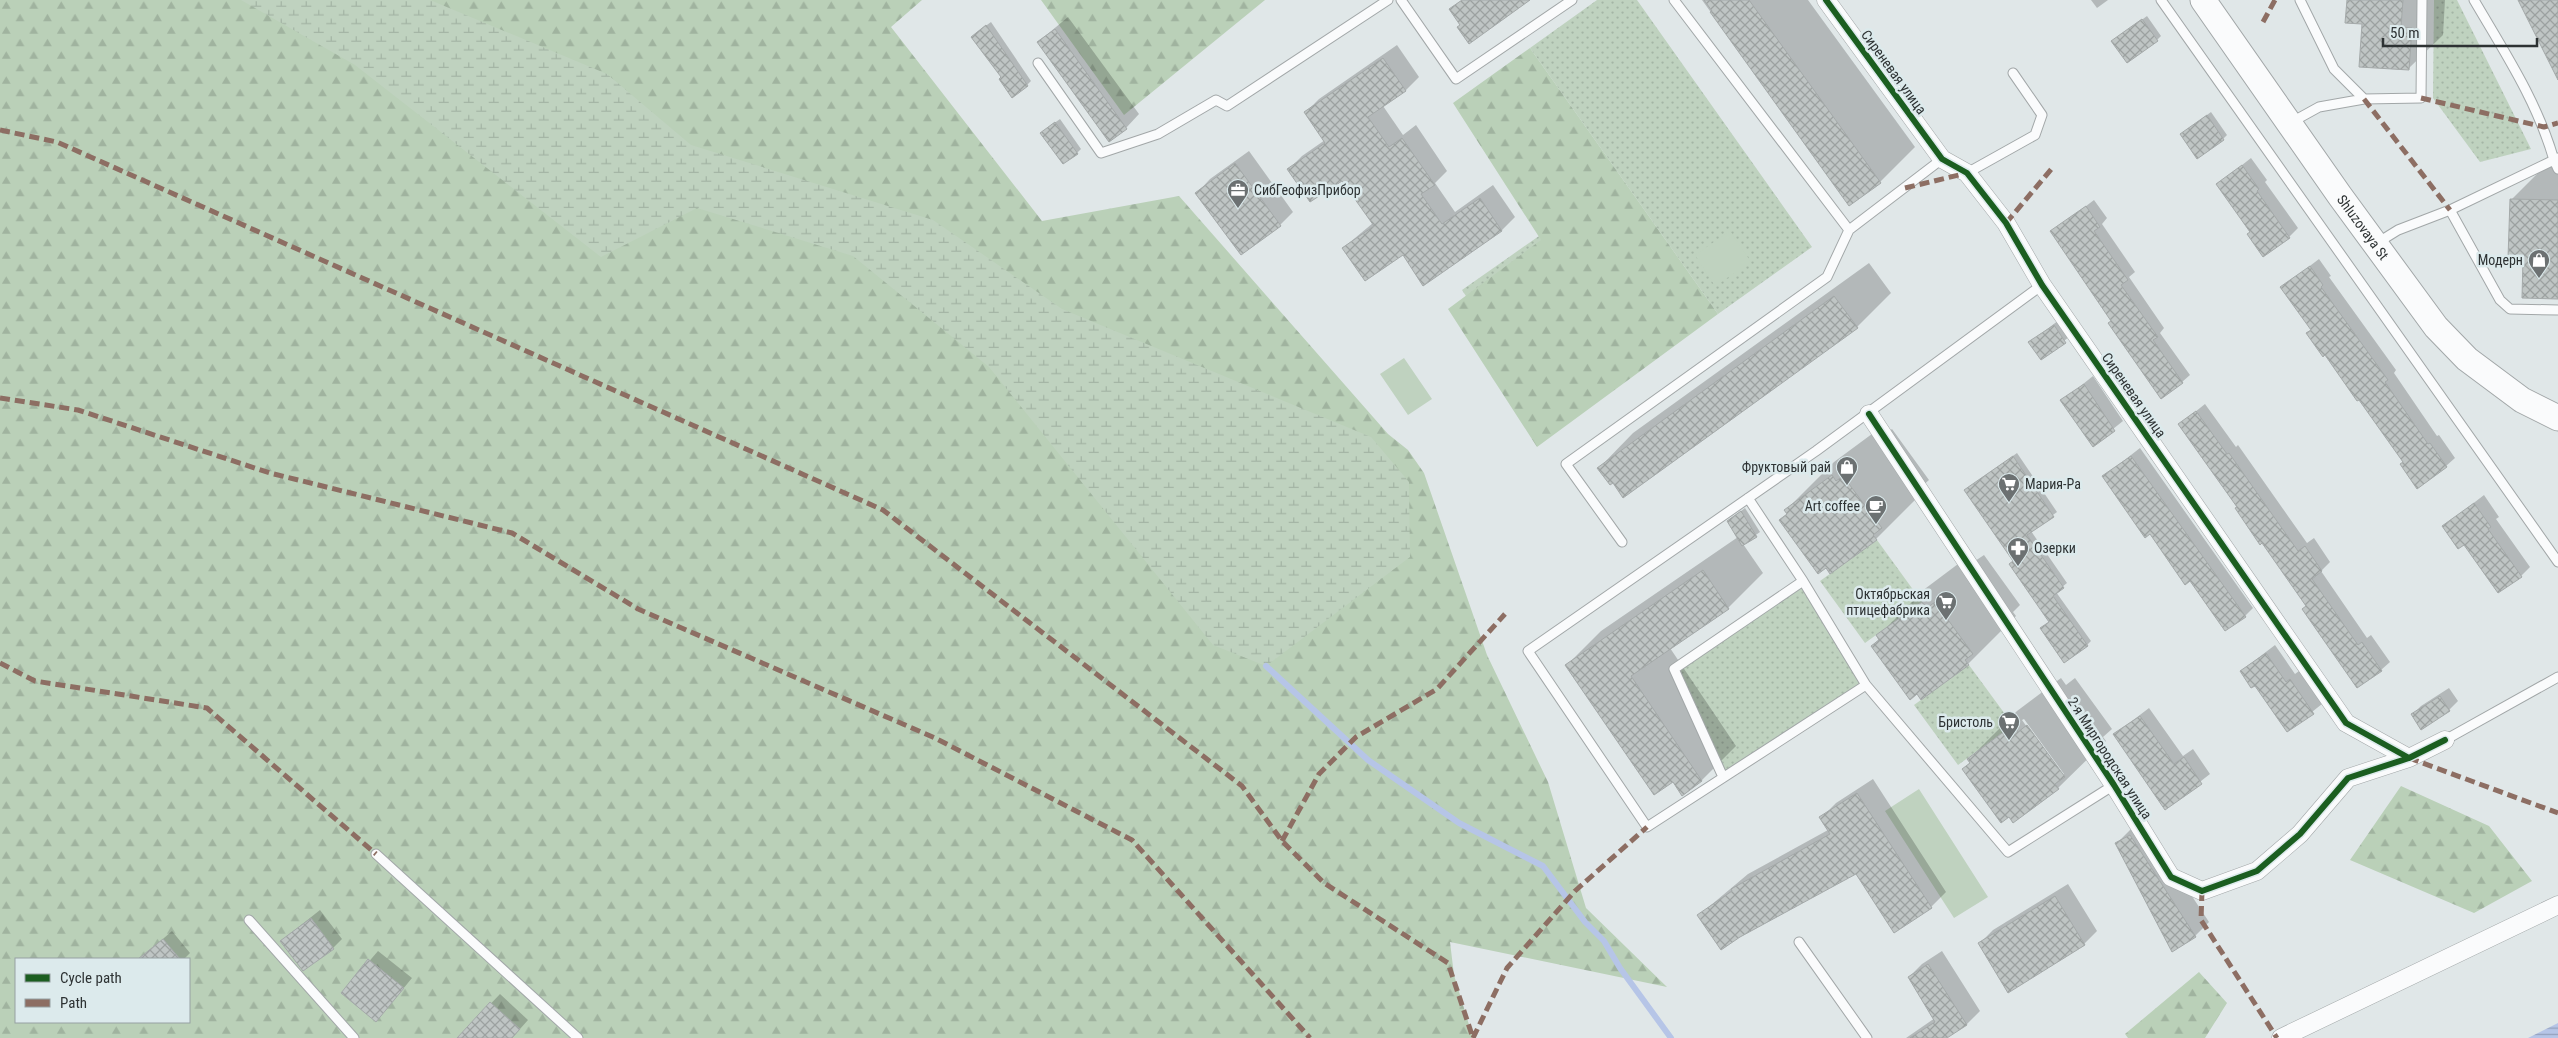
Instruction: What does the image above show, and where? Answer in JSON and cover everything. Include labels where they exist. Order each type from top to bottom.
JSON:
[{"type":"main road","name":"Shluzovaya St","points":[[2203,0],[2375,244],[2436,327],[2467,359],[2522,400],[2558,418]]},
{"type":"street","name":"Сиреневая улица","points":[[1826,0],[1942,159],[1967,173],[2006,223],[2042,285],[2346,723],[2409,758]]},
{"type":"street","name":"2-я Миргородская улица","points":[[1869,414],[2114,785],[2171,877],[2202,892],[2257,871],[2300,834],[2348,778],[2409,758]]},
{"type":"street","points":[[2409,758],[2445,740]]},
{"type":"street","points":[[2281,1038],[2558,905]]},
{"type":"lane","points":[[1038,63],[1101,152],[1158,134],[1216,100],[1227,106],[1388,0]]},
{"type":"lane","points":[[1401,0],[1456,79],[1572,0]]},
{"type":"lane","points":[[1674,0],[1849,230]]},
{"type":"lane","points":[[2161,0],[2558,562]]},
{"type":"lane","points":[[2300,0],[2334,69],[2364,98]]},
{"type":"lane","points":[[2290,123],[2320,106],[2364,98],[2421,98],[2422,0]]},
{"type":"lane","points":[[2474,0],[2526,89],[2544,127],[2558,169]]},
{"type":"lane","points":[[1967,173],[2035,135],[2042,115],[2013,73]]},
{"type":"lane","points":[[1622,542],[1566,464],[1827,277],[1849,230],[1942,159]]},
{"type":"lane","points":[[2375,244],[2398,230],[2450,210],[2556,159]]},
{"type":"lane","points":[[2450,210],[2500,300],[2510,309],[2558,310]]},
{"type":"lane","points":[[1866,685],[1647,827],[1528,651],[1869,414],[2042,285]]},
{"type":"lane","points":[[1748,498],[1803,581],[1866,685],[2008,852],[2114,785]]},
{"type":"lane","points":[[1722,778],[1674,669],[1803,581]]},
{"type":"lane","points":[[2445,740],[2558,677]]},
{"type":"lane","points":[[376,854],[578,1038]]},
{"type":"lane","points":[[249,920],[354,1038]]},
{"type":"lane","points":[[1799,942],[1867,1038]]},
{"type":"green space","points":[[0,0],[922,0],[891,27],[1042,221],[1179,196],[1388,434],[1408,450],[1424,473],[1487,655],[1548,782],[1586,908],[1667,987],[1450,942],[1454,975],[1473,1038],[0,1038]]},
{"type":"green space","points":[[241,0],[430,0],[607,74],[691,145],[933,220],[1062,309],[1371,437],[1409,482],[1410,557],[1266,666],[1213,645],[989,367],[853,256],[697,208],[601,257],[355,65]]},
{"type":"green space","points":[[1041,0],[1265,0],[1124,115]]},
{"type":"green space","points":[[1597,0],[1637,0],[1812,247],[1718,314],[1530,48]]},
{"type":"green space","points":[[2434,0],[2457,0],[2531,149],[2480,162],[2433,98]]},
{"type":"green space","points":[[1530,48],[1718,314],[1537,447],[1448,309],[1541,240],[1453,103]]},
{"type":"green space","points":[[1730,231],[1751,262],[1715,286],[1695,255]]},
{"type":"green space","points":[[1539,236],[1555,262],[1479,316],[1462,290]]},
{"type":"green space","points":[[1404,358],[1432,399],[1408,415],[1380,374]]},
{"type":"green space","points":[[1877,540],[1922,602],[1865,643],[1820,581]]},
{"type":"green space","points":[[1803,581],[1866,685],[1723,777],[1674,669]]},
{"type":"green space","points":[[1969,665],[2013,725],[1958,765],[1914,705]]},
{"type":"green space","points":[[2401,786],[2489,826],[2532,881],[2474,913],[2350,860]]},
{"type":"green space","points":[[1919,789],[1988,897],[1954,918],[1885,811]]},
{"type":"green space","points":[[2199,972],[2227,1003],[2205,1038],[2128,1038],[2125,1034]]},
{"type":"water","points":[[2558,1023],[2558,1038],[2528,1038]]},
{"type":"building","points":[[1462,0],[1530,0],[1469,44],[1457,27],[1460,25],[1449,9]]},
{"type":"building","points":[[1704,0],[1749,0],[1881,183],[1849,206],[1710,12],[1712,11]]},
{"type":"building","points":[[2347,0],[2403,0],[2401,27],[2412,28],[2409,70],[2359,67],[2362,24],[2345,23]]},
{"type":"building","points":[[2518,0],[2558,0],[2558,80]]},
{"type":"building","points":[[2142,19],[2158,41],[2127,63],[2111,41]]},
{"type":"building","points":[[986,25],[1028,86],[1012,98],[999,79],[1001,77],[971,37]]},
{"type":"building","points":[[1055,29],[1127,129],[1109,142],[1037,42]]},
{"type":"building","points":[[1383,58],[1406,91],[1368,117],[1389,147],[1402,138],[1435,185],[1421,194],[1442,224],[1480,198],[1502,231],[1423,286],[1403,255],[1365,281],[1342,248],[1374,226],[1342,181],[1310,202],[1287,169],[1325,143],[1304,112]]},
{"type":"building","points":[[2207,115],[2224,140],[2197,159],[2180,134]]},
{"type":"building","points":[[1055,122],[1078,154],[1063,164],[1040,133]]},
{"type":"building","name":"СибГеофизПрибор","points":[[1235,163],[1281,226],[1241,255],[1195,193]]},
{"type":"building","points":[[2242,165],[2259,189],[2257,191],[2290,238],[2263,257],[2247,234],[2250,232],[2216,184]]},
{"type":"building","points":[[2510,199],[2558,200],[2558,299],[2522,298],[2523,258],[2508,258]]},
{"type":"building","points":[[2086,206],[2100,227],[2094,231],[2128,280],[2121,285],[2158,337],[2153,340],[2183,383],[2161,399],[2108,323],[2111,321],[2050,231]]},
{"type":"building","points":[[2310,266],[2323,285],[2321,287],[2388,380],[2385,382],[2428,444],[2430,443],[2447,467],[2417,489],[2400,464],[2403,462],[2359,400],[2357,401],[2325,355],[2323,357],[2306,333],[2311,330],[2280,287]]},
{"type":"building","points":[[1834,296],[1858,328],[1623,498],[1613,483],[1610,485],[1597,468]]},
{"type":"building","points":[[2054,325],[2066,343],[2041,360],[2028,342]]},
{"type":"building","points":[[2084,384],[2115,431],[2093,447],[2060,400]]},
{"type":"building","points":[[2196,411],[2227,454],[2229,453],[2298,551],[2305,546],[2322,571],[2312,579],[2358,645],[2362,642],[2382,671],[2357,688],[2302,609],[2306,606],[2262,543],[2260,545],[2235,508],[2237,507],[2178,424]]},
{"type":"building","points":[[2013,456],[2054,517],[2027,535],[2064,588],[2053,596],[2088,646],[2064,663],[2040,628],[2049,622],[2009,564],[2013,561],[1964,490]]},
{"type":"building","points":[[2131,456],[2246,617],[2225,631],[2190,581],[2185,585],[2150,534],[2145,538],[2102,476]]},
{"type":"building","points":[[1832,475],[1836,481],[1843,476],[1882,528],[1873,535],[1877,540],[1830,574],[1826,568],[1818,574],[1779,520],[1787,514],[1784,510]]},
{"type":"building","points":[[2474,503],[2491,527],[2488,529],[2522,577],[2498,593],[2464,545],[2458,549],[2442,526]]},
{"type":"building","points":[[1741,511],[1757,537],[1742,546],[1727,521]]},
{"type":"building","points":[[1703,570],[1729,609],[1631,676],[1702,781],[1682,796],[1673,782],[1654,795],[1565,665]]},
{"type":"building","points":[[1922,602],[1927,608],[1935,602],[1973,654],[1965,660],[1969,665],[1921,700],[1917,694],[1910,700],[1871,646],[1879,640],[1876,635]]},
{"type":"building","points":[[2266,653],[2286,682],[2290,679],[2314,714],[2287,732],[2255,686],[2251,688],[2240,671]]},
{"type":"building","points":[[2440,696],[2450,711],[2421,730],[2411,714]]},
{"type":"building","points":[[2140,716],[2174,764],[2184,757],[2202,784],[2165,810],[2113,734]]},
{"type":"building","points":[[2013,725],[2018,732],[2027,725],[2065,777],[2055,784],[2059,789],[2013,823],[2009,817],[2001,823],[1962,769],[1970,763],[1967,759]]},
{"type":"building","points":[[1857,793],[1932,908],[1894,933],[1856,874],[1740,937],[1721,950],[1697,915],[1732,891],[1731,889],[1830,834],[1819,817]]},
{"type":"building","points":[[2130,835],[2196,937],[2172,952],[2115,843]]},
{"type":"building","points":[[2055,896],[2085,945],[2008,993],[1978,943]]},
{"type":"building","points":[[311,918],[334,949],[303,971],[280,941]]},
{"type":"building","points":[[163,939],[179,958],[139,958]]},
{"type":"building","points":[[368,959],[404,988],[376,1022],[341,993]]},
{"type":"building","points":[[1928,964],[1967,1025],[1947,1038],[1910,1038],[1935,1022],[1908,977]]},
{"type":"building","points":[[490,1002],[520,1029],[512,1038],[457,1038]]},
{"type":"waterway","points":[[1266,666],[1368,760],[1459,823],[1543,866],[1585,922],[1604,941],[1620,968],[1671,1038]]},
{"type":"marked path","points":[[2263,22],[2275,0]]},
{"type":"marked path","points":[[2421,98],[2544,127],[2558,123]]},
{"type":"marked path","points":[[2364,99],[2450,210]]},
{"type":"marked path","points":[[0,130],[57,142],[883,510],[1242,786],[1282,841],[1324,883],[1448,963],[1473,1038]]},
{"type":"marked path","points":[[2006,223],[2054,166]]},
{"type":"marked path","points":[[1905,188],[1967,173]]},
{"type":"marked path","points":[[0,398],[78,410],[270,473],[512,533],[638,609],[935,738],[1132,840],[1310,1038]]},
{"type":"marked path","points":[[1282,841],[1319,774],[1356,737],[1437,689],[1505,614]]},
{"type":"marked path","points":[[0,663],[35,681],[207,708],[376,854]]},
{"type":"marked path","points":[[2409,758],[2558,813]]},
{"type":"marked path","points":[[1473,1038],[1507,968],[1575,891],[1647,827]]},
{"type":"marked path","points":[[2202,891],[2201,920],[2277,1038]]},
{"type":"cycle path","points":[[1826,0],[1942,159],[1967,173],[2006,223],[2042,285],[2346,723],[2409,758],[2445,740]]},
{"type":"cycle path","points":[[1869,414],[2114,785],[2171,877],[2202,891],[2257,871],[2300,834],[2348,778],[2409,758]]},
{"type":"place","name":"СибГеофизПрибор","points":[[1238,209]]},
{"type":"place","name":"Модерн","points":[[2539,279]]},
{"type":"place","name":"Фруктовый рай","points":[[1847,486]]},
{"type":"place","name":"Мария-Ра","points":[[2009,503]]},
{"type":"place","name":"Art coffee","points":[[1876,525]]},
{"type":"place","name":"Озерки","points":[[2018,567]]},
{"type":"place","name":"Октябрьская птицефабрика","points":[[1946,621]]},
{"type":"place","name":"Бристоль","points":[[2009,741]]}]
